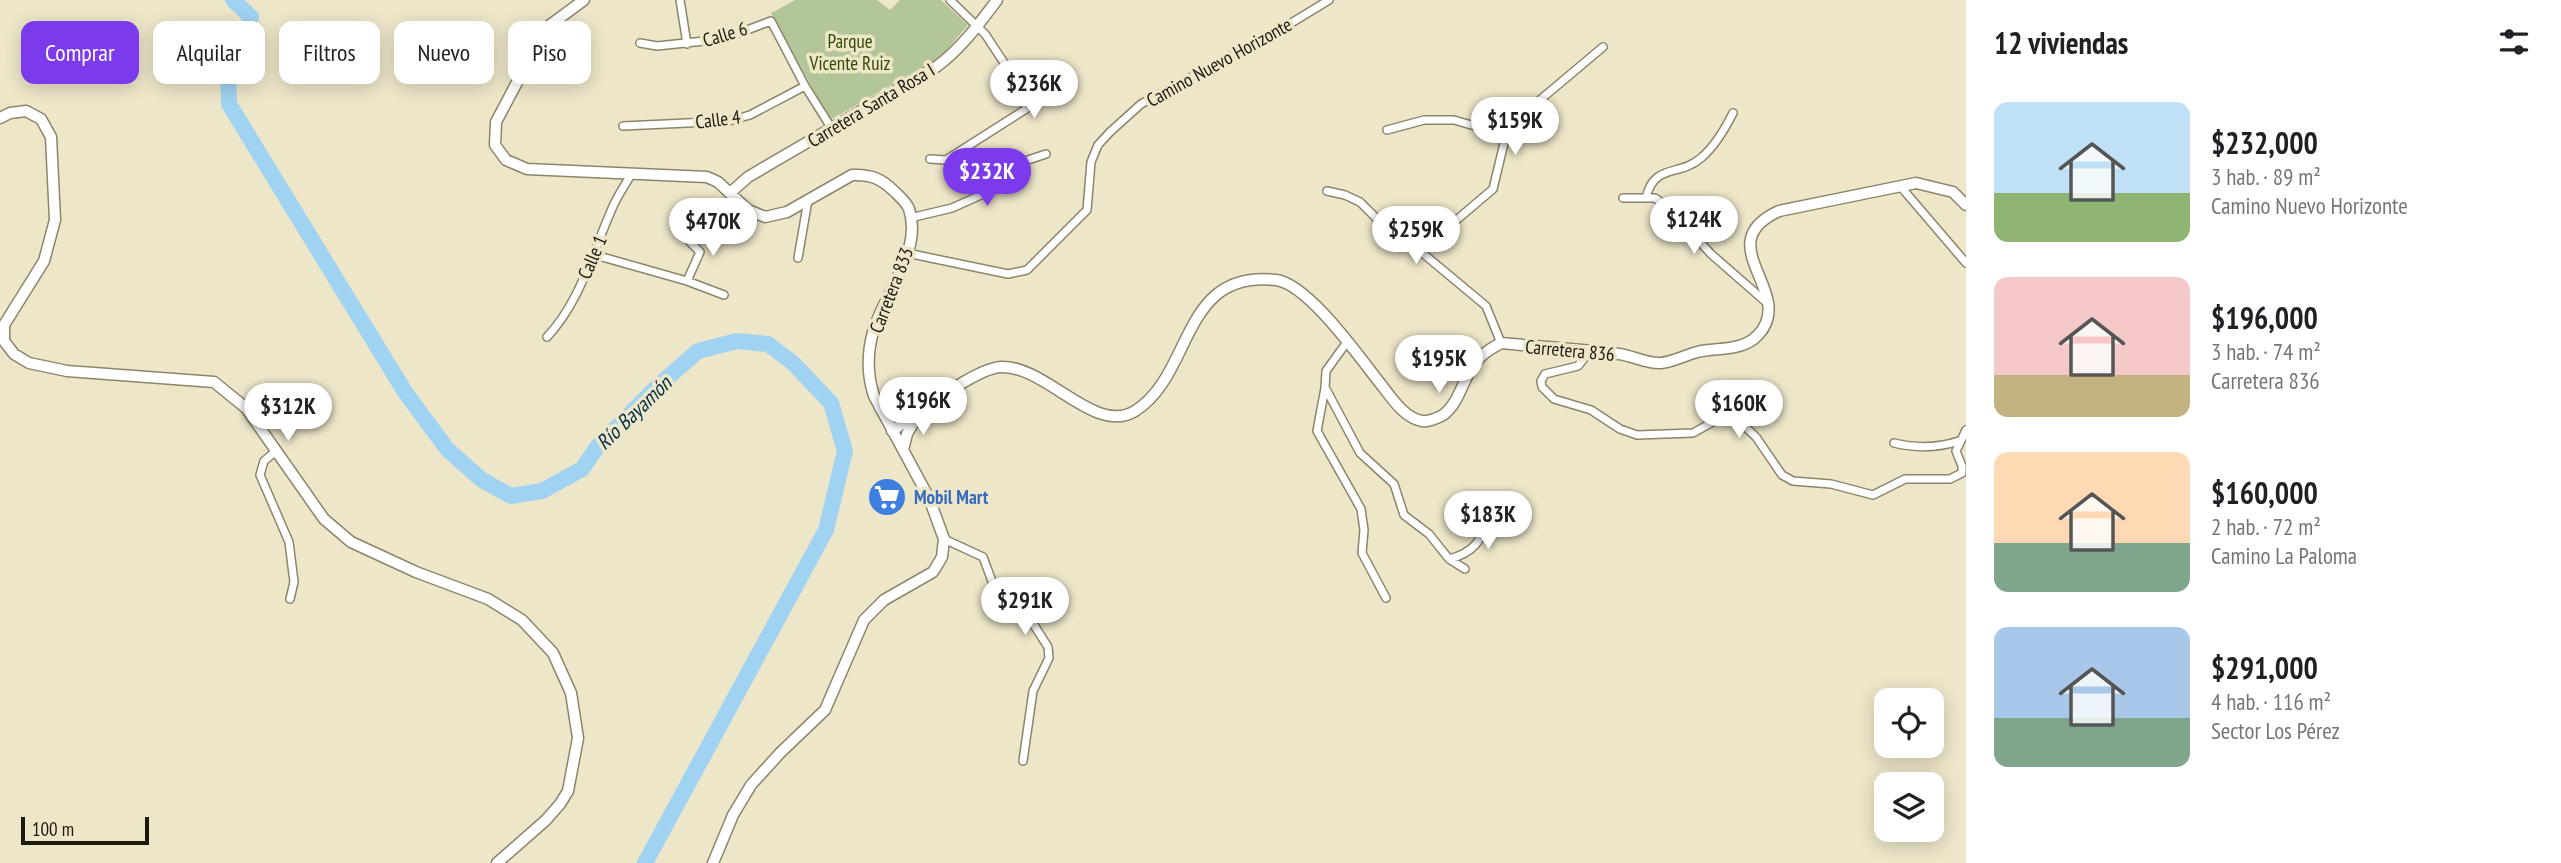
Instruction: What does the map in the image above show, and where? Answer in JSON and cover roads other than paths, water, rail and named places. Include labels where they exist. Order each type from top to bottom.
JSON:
[{"type":"street","points":[[584,0],[550,25],[496,122],[495,145],[506,160],[527,169],[707,177],[730,192],[748,210],[765,216],[787,212],[852,175],[864,174],[883,180],[909,206],[910,218],[952,208],[992,190],[1023,162],[1046,154]]},
{"type":"street","points":[[680,0],[687,44]]},
{"type":"street","points":[[930,159],[946,160],[1026,109],[1022,90],[977,27],[950,0]]},
{"type":"street","name":"Carretera Santa Rosa I","points":[[730,192],[748,177],[936,67],[977,27],[998,0]]},
{"type":"street","name":"Camino Nuevo Horizonte","points":[[907,253],[1008,274],[1027,270],[1087,210],[1091,162],[1098,145],[1110,131],[1141,104],[1283,28],[1329,0]]},
{"type":"street","name":"Calle 6","points":[[640,43],[657,46],[723,38],[771,21],[805,86],[832,129]]},
{"type":"street","points":[[1420,251],[1493,189],[1506,135],[1528,110],[1603,47]]},
{"type":"street","name":"Calle 4","points":[[623,126],[729,121],[750,116],[805,86]]},
{"type":"street","points":[[0,118],[10,113],[26,111],[41,119],[51,137],[55,220],[44,261],[4,326],[4,341],[14,354],[29,363],[67,371],[214,382],[246,408],[324,519],[351,542],[416,572],[488,599],[522,620],[553,653],[571,693],[578,738],[568,791],[546,820],[497,863]]},
{"type":"street","points":[[1646,198],[1649,185],[1664,172],[1688,166],[1700,159],[1726,127],[1733,113]]},
{"type":"street","points":[[1387,130],[1424,120],[1454,120],[1506,135]]},
{"type":"street","name":"Calle 1","points":[[547,337],[562,321],[595,255],[611,210],[632,173]]},
{"type":"street","points":[[1770,306],[1749,241],[1754,229],[1764,218],[1786,209],[1916,183],[1953,192],[1966,205]]},
{"type":"street","points":[[1901,187],[1966,263]]},
{"type":"street","points":[[1327,191],[1360,202],[1387,229],[1420,251],[1486,306],[1501,344]]},
{"type":"street","points":[[1623,198],[1655,198],[1668,207],[1711,254],[1770,306]]},
{"type":"street","points":[[798,258],[808,199]]},
{"type":"street","name":"Carretera 833","points":[[910,218],[912,230],[907,253],[873,331],[868,380],[880,408],[929,498],[944,539]]},
{"type":"street","points":[[687,281],[700,252],[690,242]]},
{"type":"street","points":[[595,255],[687,281],[724,295]]},
{"type":"street","name":"Carretera 836","points":[[892,430],[977,374],[999,367],[1018,368],[1038,376],[1096,413],[1114,416],[1134,412],[1158,391],[1200,310],[1218,293],[1249,281],[1279,281],[1294,286],[1347,342],[1396,404],[1407,414],[1422,421],[1442,416],[1450,409],[1474,364],[1486,351],[1501,344],[1590,351],[1661,363],[1699,352],[1748,344],[1765,328],[1770,306]]},
{"type":"street","points":[[1347,342],[1326,371],[1317,431],[1361,509],[1363,553],[1386,598]]},
{"type":"street","points":[[1590,351],[1577,366],[1545,374],[1541,381],[1542,387],[1554,399],[1591,410],[1620,429],[1637,435],[1693,433],[1720,418],[1736,418],[1756,437],[1782,475],[1793,481],[1831,484],[1873,495],[1905,479],[1950,479],[1962,472],[1956,451],[1966,430]]},
{"type":"street","points":[[1325,388],[1360,453],[1394,484],[1404,515],[1429,534],[1449,559],[1465,569]]},
{"type":"street","points":[[880,408],[898,416],[916,414]]},
{"type":"street","points":[[903,450],[916,414]]},
{"type":"street","points":[[1894,443],[1928,446],[1959,441]]},
{"type":"street","points":[[275,452],[264,461],[260,475],[289,542],[294,582],[290,599]]},
{"type":"street","points":[[1449,559],[1463,555],[1479,541],[1483,529],[1481,514]]},
{"type":"street","points":[[713,863],[733,815],[751,785],[825,710],[864,620],[884,600],[933,572],[942,557],[944,539],[983,558],[999,600],[1034,625],[1048,647],[1049,658],[1033,691],[1023,761]]},
{"type":"waterway","name":"Río Bayamón","points":[[233,0],[251,17],[228,69],[229,104],[405,392],[447,449],[482,480],[511,496],[542,491],[582,469],[598,446],[657,387],[698,351],[737,341],[768,344],[793,363],[831,403],[845,451],[826,530],[645,863]]},
{"type":"place","name":"Mobil Mart","points":[[887,497]]},
{"type":"park label","name":"Parque Vicente Ruiz","points":[[850,52]]}]
